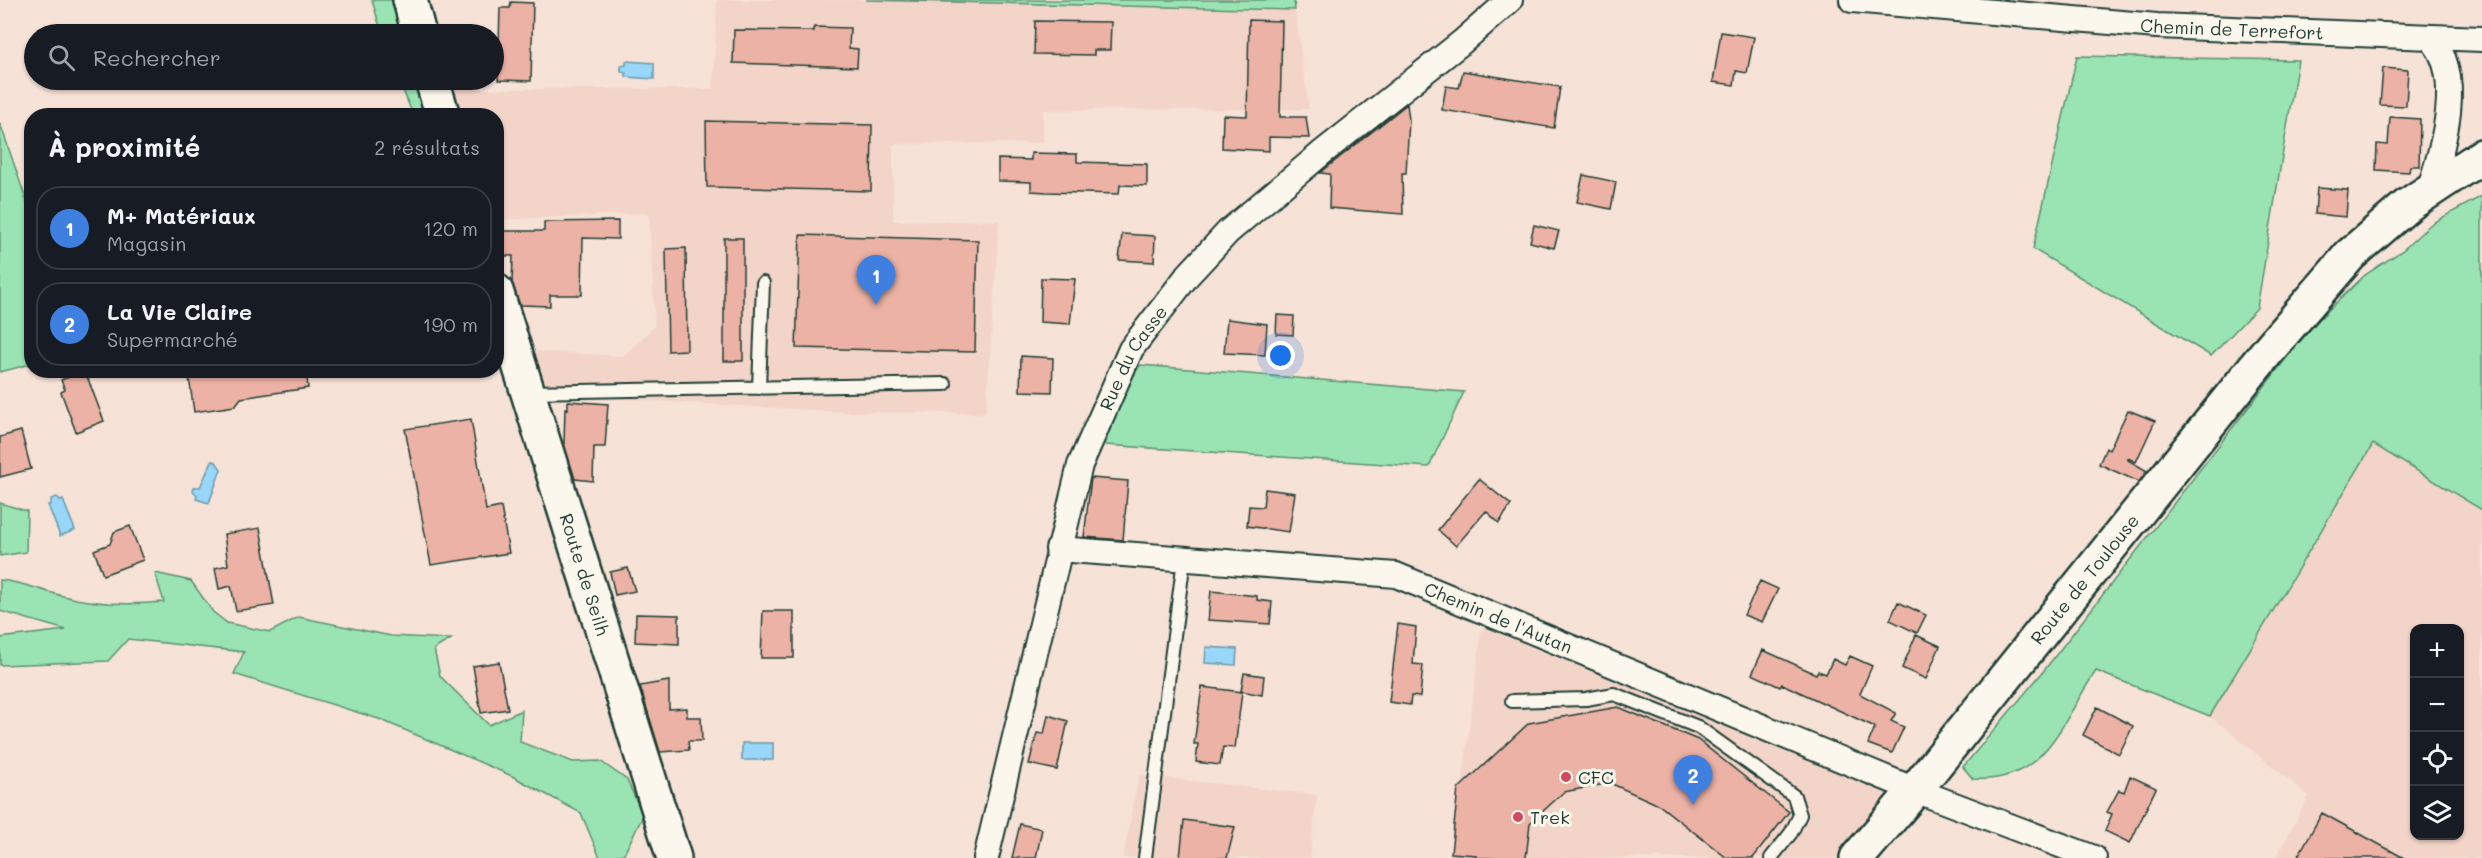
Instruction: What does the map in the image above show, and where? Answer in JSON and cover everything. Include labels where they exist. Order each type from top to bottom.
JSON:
[{"type":"main road","points":[[410,0],[416,24]]},
{"type":"main road","points":[[435,90],[441,108]]},
{"type":"main road","name":"Route de Toulouse","points":[[1857,858],[1915,790],[2311,300],[2374,233],[2429,190],[2482,156]]},
{"type":"main road","name":"Route de Toulouse","points":[[2311,300],[2403,227],[2482,176]]},
{"type":"main road","name":"Route de Seilh","points":[[504,316],[674,858]]},
{"type":"street","name":"Rue du Casse","points":[[986,858],[1033,666],[1058,549],[1080,465],[1108,396],[1131,349],[1188,275],[1228,232],[1404,90],[1510,0]]},
{"type":"street","name":"Chemin de Terrefort","points":[[1852,0],[2157,26],[2431,39],[2482,39]]},
{"type":"street","points":[[2429,190],[2443,150],[2449,93],[2446,68],[2440,47],[2431,39]]},
{"type":"street","name":"Chemin de l'Autan","points":[[1058,549],[1396,575],[1915,790],[2094,858]]},
{"type":"lane","points":[[759,388],[763,283]]},
{"type":"lane","points":[[528,392],[945,384]]},
{"type":"lane","points":[[1145,858],[1184,559]]},
{"type":"lane","points":[[1512,702],[1586,699],[1614,694],[1698,727],[1794,796],[1800,815],[1791,833],[1771,858]]},
{"type":"shaded area","points":[[717,0],[866,0],[1295,10],[1309,109],[1043,110],[1043,143],[893,144],[893,221],[999,221],[986,413],[847,412],[547,395],[530,351],[623,356],[655,326],[649,213],[504,220],[504,108],[455,108],[450,90],[713,89]]},
{"type":"shaded area","points":[[2373,444],[2482,510],[2482,858],[2276,858],[2309,796],[2210,716]]},
{"type":"shaded area","points":[[1482,627],[1892,793],[1843,858],[1453,858]]},
{"type":"shaded area","points":[[1139,775],[1317,795],[1310,858],[1123,858]]},
{"type":"green space","points":[[372,0],[392,0],[399,24],[379,24]]},
{"type":"green space","points":[[866,0],[1294,0],[1295,10]]},
{"type":"green space","points":[[2077,56],[2298,60],[2257,308],[2211,356],[2033,249]]},
{"type":"green space","points":[[403,90],[419,90],[426,108],[410,108]]},
{"type":"green space","points":[[0,123],[24,193],[24,366],[0,372]]},
{"type":"green space","points":[[2482,196],[2482,510],[2373,444],[2210,716],[2096,671],[2061,729],[2035,760],[2018,771],[1998,778],[1973,779],[1963,767],[2042,673],[2310,328],[2365,275],[2403,250],[2432,223]]},
{"type":"green space","points":[[1140,365],[1464,392],[1429,467],[1106,445],[1111,414]]},
{"type":"green space","points":[[0,503],[27,511],[26,552],[0,556]]},
{"type":"green space","points":[[155,573],[191,581],[213,612],[227,623],[270,632],[299,617],[391,636],[451,639],[434,649],[440,676],[489,725],[522,710],[520,742],[573,762],[600,761],[627,780],[643,816],[624,854],[600,858],[581,813],[512,776],[379,719],[234,674],[244,652],[128,639],[108,661],[0,665],[0,638],[66,630],[0,611],[0,580],[101,603],[164,602]]},
{"type":"water","points":[[626,61],[654,63],[654,79],[626,77],[626,73],[621,72],[621,66],[626,65]]},
{"type":"water","points":[[212,461],[216,462],[221,469],[209,503],[196,499],[197,495],[193,491],[194,487],[200,487]]},
{"type":"water","points":[[57,497],[63,500],[75,530],[60,536],[48,505],[51,504],[51,499]]},
{"type":"water","points":[[1206,647],[1237,649],[1236,665],[1205,663]]},
{"type":"water","points":[[742,743],[773,743],[773,760],[742,760]]},
{"type":"building","points":[[511,2],[533,3],[531,81],[504,80],[504,24],[500,24],[500,8],[510,8]]},
{"type":"building","points":[[1249,20],[1282,21],[1280,117],[1306,117],[1309,138],[1269,137],[1269,151],[1222,148],[1223,115],[1247,116]]},
{"type":"building","points":[[1035,21],[1111,22],[1110,50],[1094,50],[1094,55],[1034,54]]},
{"type":"building","points":[[814,27],[850,28],[849,48],[858,49],[857,67],[733,63],[734,30],[814,31]]},
{"type":"building","points":[[1721,32],[1754,37],[1747,73],[1736,71],[1734,85],[1713,82]]},
{"type":"building","points":[[2383,68],[2408,70],[2406,106],[2380,105]]},
{"type":"building","points":[[1463,71],[1560,87],[1554,128],[1442,110],[1446,86],[1459,88]]},
{"type":"building","points":[[1407,104],[1409,120],[1406,173],[1402,173],[1403,214],[1329,208],[1330,174],[1320,173]]},
{"type":"building","points":[[2390,117],[2420,119],[2419,166],[2410,166],[2409,172],[2376,170],[2377,144],[2388,145]]},
{"type":"building","points":[[706,121],[872,125],[871,191],[707,187]]},
{"type":"building","points":[[1031,153],[1077,154],[1077,162],[1147,164],[1147,186],[1120,185],[1119,194],[1046,192],[1031,191],[1031,182],[998,181],[998,159],[1031,160]]},
{"type":"building","points":[[1583,175],[1616,182],[1611,209],[1577,202]]},
{"type":"building","points":[[2317,188],[2348,190],[2346,217],[2315,214]]},
{"type":"building","points":[[618,221],[618,239],[583,238],[582,295],[550,295],[550,306],[520,305],[512,283],[513,256],[504,256],[504,231],[544,231],[544,222]]},
{"type":"building","points":[[1534,225],[1559,231],[1554,248],[1530,242]]},
{"type":"building","points":[[1122,234],[1155,236],[1154,262],[1119,260]]},
{"type":"building","points":[[800,235],[978,240],[975,352],[796,348]]},
{"type":"building","points":[[724,238],[743,238],[743,361],[724,361]]},
{"type":"building","points":[[686,248],[687,350],[668,351],[666,249]]},
{"type":"building","points":[[1041,278],[1075,279],[1070,324],[1040,322]]},
{"type":"building","points":[[1277,315],[1294,316],[1293,335],[1276,334]]},
{"type":"building","points":[[1227,319],[1267,324],[1265,355],[1224,353]]},
{"type":"building","points":[[1021,356],[1053,358],[1052,392],[1020,391]]},
{"type":"building","points":[[88,378],[104,421],[76,432],[61,392],[65,390],[61,380]]},
{"type":"building","points":[[189,378],[307,378],[308,388],[241,398],[235,406],[194,412]]},
{"type":"building","points":[[568,401],[608,404],[605,447],[594,447],[593,481],[575,479],[564,443],[565,408],[568,409]]},
{"type":"building","points":[[2128,410],[2155,421],[2136,462],[2128,458],[2147,471],[2139,482],[2099,464],[2106,448],[2109,450]]},
{"type":"building","points":[[471,419],[486,510],[501,507],[509,553],[431,565],[405,429]]},
{"type":"building","points":[[21,431],[31,469],[0,477],[0,437]]},
{"type":"building","points":[[1091,478],[1128,481],[1123,540],[1084,537]]},
{"type":"building","points":[[1479,479],[1511,505],[1499,523],[1486,511],[1456,546],[1438,530]]},
{"type":"building","points":[[1265,489],[1295,493],[1289,532],[1247,526],[1249,506],[1263,507]]},
{"type":"building","points":[[130,526],[143,560],[103,575],[94,550],[110,544],[114,532]]},
{"type":"building","points":[[260,528],[274,605],[236,611],[231,586],[219,589],[215,568],[228,565],[224,534]]},
{"type":"building","points":[[628,568],[635,591],[615,595],[610,572]]},
{"type":"building","points":[[1760,581],[1778,589],[1762,622],[1744,615]]},
{"type":"building","points":[[1211,591],[1257,596],[1257,600],[1272,602],[1270,624],[1208,620]]},
{"type":"building","points":[[1898,602],[1926,615],[1917,633],[1890,620]]},
{"type":"building","points":[[763,611],[794,611],[794,658],[761,658]]},
{"type":"building","points":[[636,614],[679,615],[679,644],[635,642]]},
{"type":"building","points":[[1398,624],[1416,627],[1413,664],[1423,665],[1420,697],[1411,696],[1410,705],[1389,702]]},
{"type":"building","points":[[1916,635],[1940,646],[1926,679],[1902,668]]},
{"type":"building","points":[[1763,650],[1816,674],[1818,671],[1826,674],[1833,659],[1845,665],[1850,656],[1872,666],[1860,694],[1896,713],[1891,721],[1904,727],[1892,753],[1868,744],[1875,727],[1782,684],[1780,687],[1752,674]]},
{"type":"building","points":[[499,662],[508,709],[481,713],[473,666]]},
{"type":"building","points":[[1244,673],[1264,676],[1262,695],[1241,691]]},
{"type":"building","points":[[669,681],[669,709],[687,708],[687,717],[701,717],[702,741],[688,741],[689,750],[660,752],[640,686]]},
{"type":"building","points":[[1202,687],[1242,692],[1235,748],[1223,747],[1220,765],[1196,762],[1198,744],[1194,744]]},
{"type":"building","points":[[1618,707],[1698,740],[1789,812],[1753,858],[1727,858],[1659,805],[1610,783],[1564,792],[1530,823],[1526,858],[1476,858],[1476,855],[1451,853],[1458,789],[1529,723]]},
{"type":"building","points":[[2097,707],[2133,726],[2119,754],[2083,735]]},
{"type":"building","points":[[1048,715],[1068,721],[1057,770],[1029,764],[1037,733],[1044,734]]},
{"type":"building","points":[[2130,776],[2156,788],[2130,843],[2105,831],[2112,814],[2107,812],[2119,790],[2124,792]]},
{"type":"building","points":[[2322,813],[2404,858],[2297,858]]},
{"type":"building","points":[[1184,820],[1235,827],[1227,858],[1180,858]]},
{"type":"building","points":[[1020,824],[1042,829],[1036,858],[1012,858]]},
{"type":"place","name":"M+ Matériaux","points":[[876,305]]},
{"type":"place","name":"CFC","points":[[1566,777]]},
{"type":"place","name":"La Vie Claire","points":[[1693,805]]},
{"type":"place","name":"Trek","points":[[1518,817]]}]
